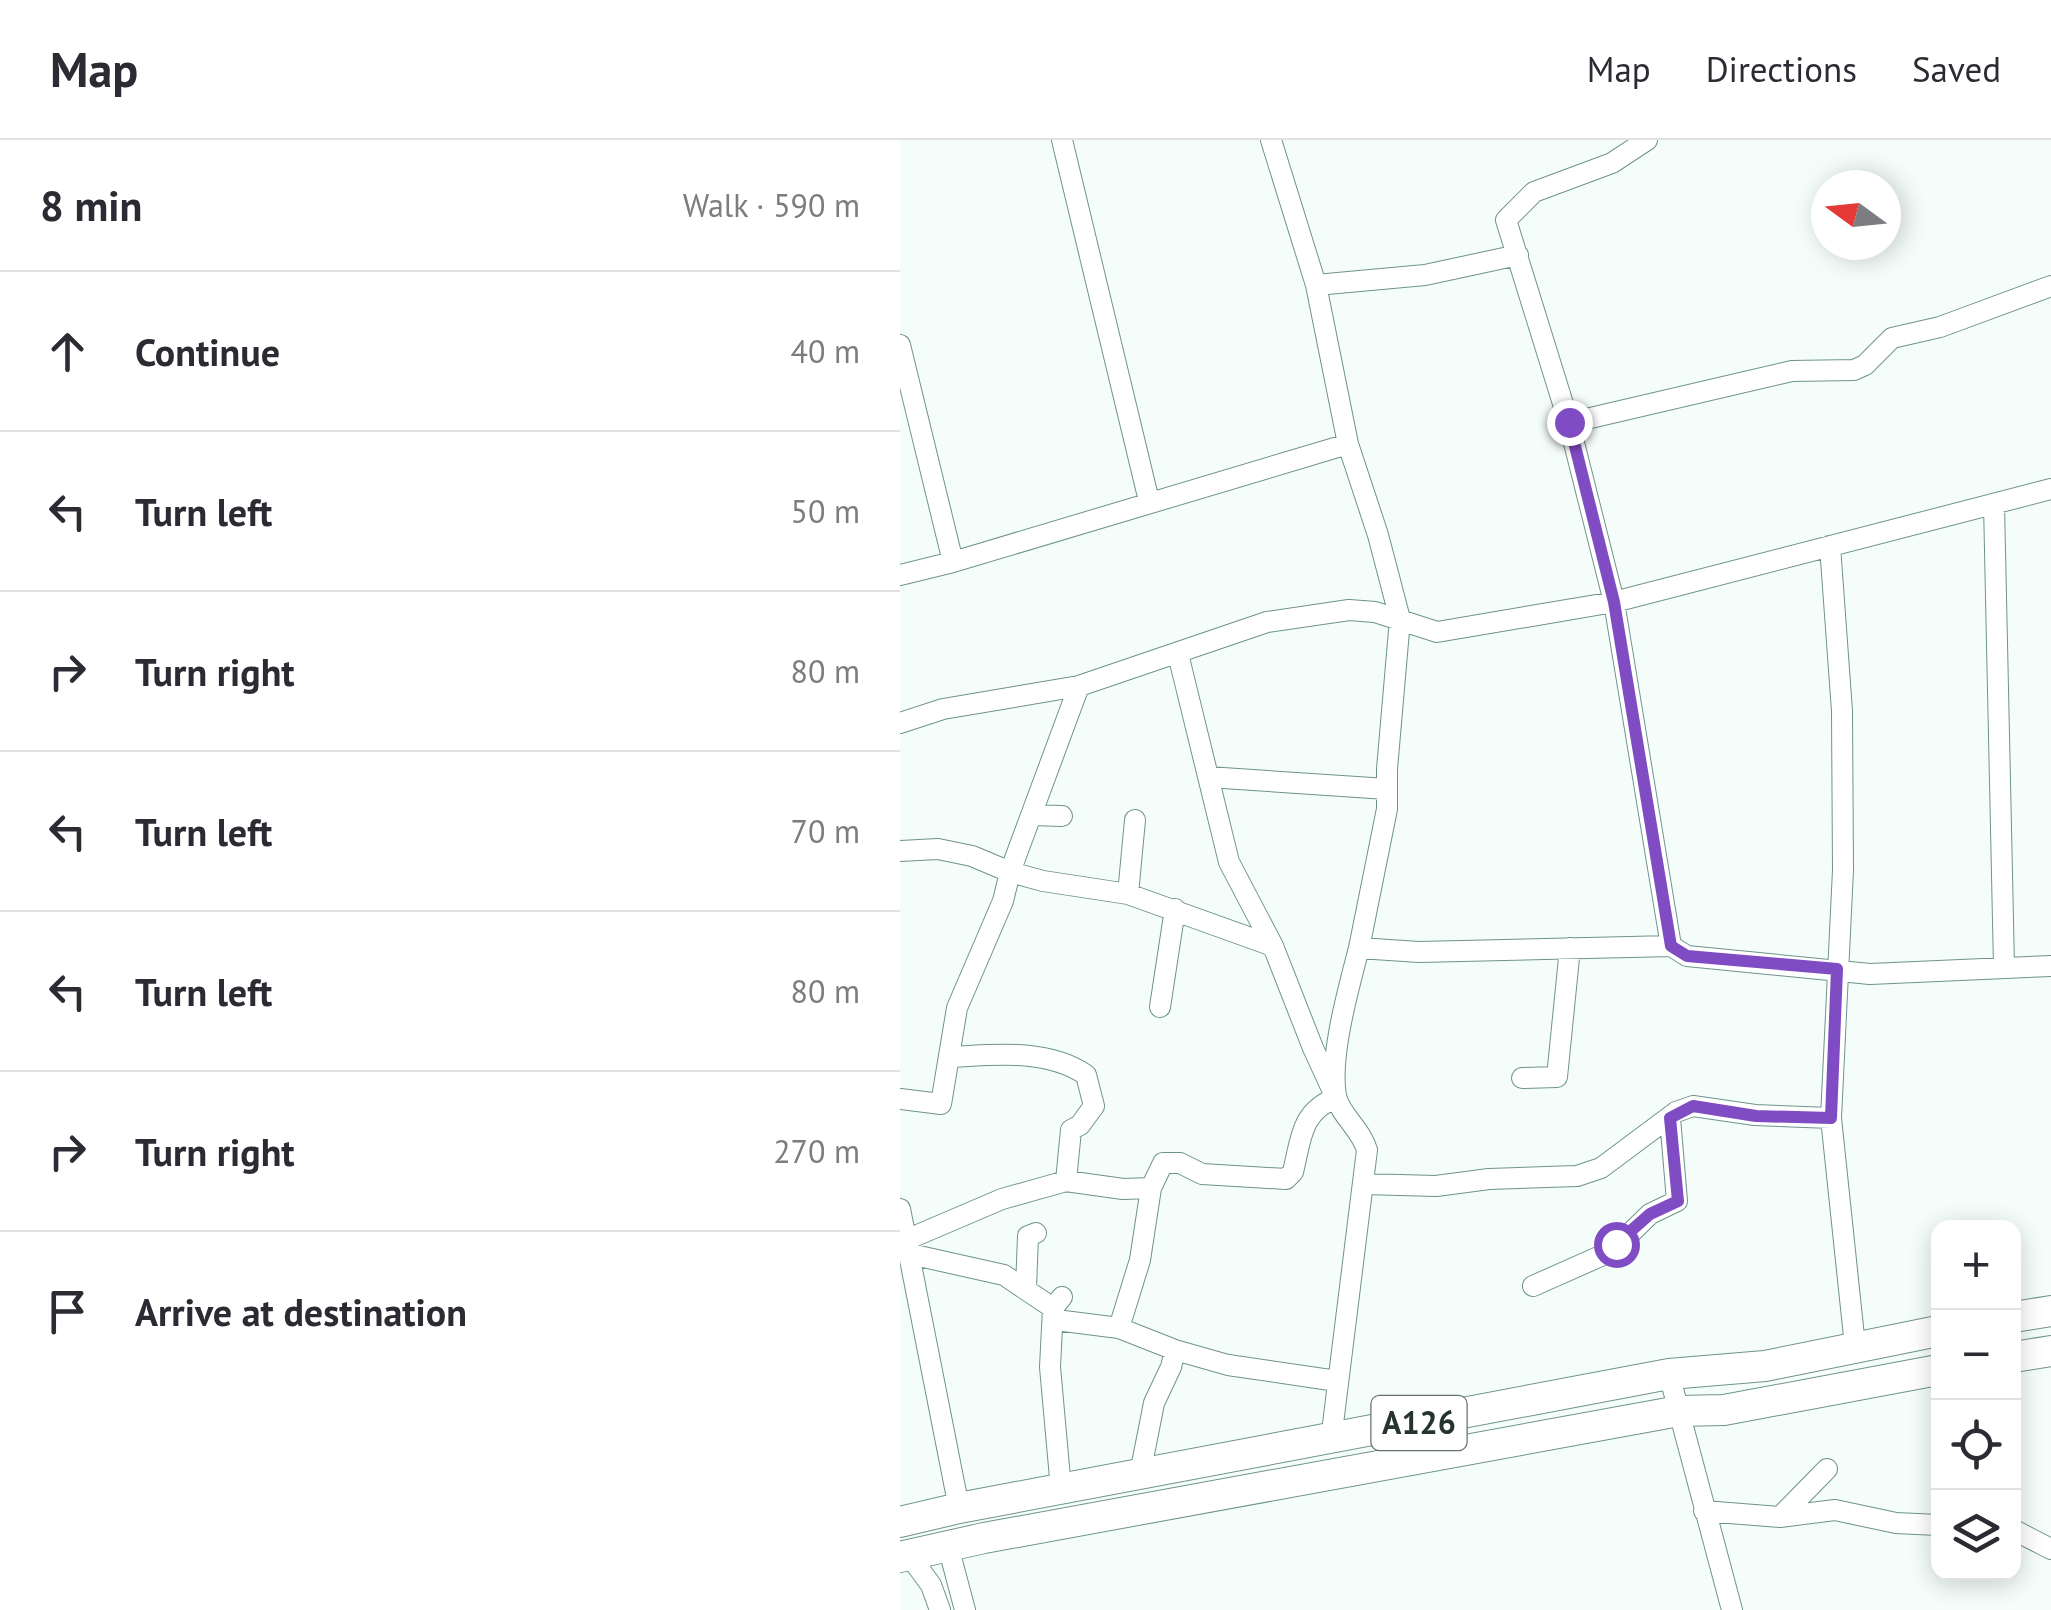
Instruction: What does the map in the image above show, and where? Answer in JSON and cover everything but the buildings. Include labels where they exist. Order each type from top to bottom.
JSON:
[{"type":"highway","points":[[2021,1317],[2051,1311]]},
{"type":"highway","name":"A126","points":[[900,1522],[1669,1374],[1765,1366],[1931,1332]]},
{"type":"highway","points":[[2021,1356],[2051,1351]]},
{"type":"highway","name":"A126","points":[[904,1556],[1678,1411],[1724,1410],[1931,1371]]},
{"type":"street","points":[[1062,140],[1148,502]]},
{"type":"street","points":[[1272,140],[1316,285],[1348,444],[1400,619],[1387,809],[1342,1015],[1336,1098]]},
{"type":"street","points":[[1646,140],[1612,163],[1534,192],[1506,220],[1569,422],[1614,602],[1671,946]]},
{"type":"street","points":[[1316,285],[1425,275],[1518,255]]},
{"type":"street","points":[[1569,422],[1792,371],[1854,370],[1892,338],[1940,327],[2051,286]]},
{"type":"street","points":[[900,345],[952,562]]},
{"type":"street","points":[[900,576],[1348,444]]},
{"type":"street","points":[[900,723],[944,709],[1078,686],[1282,619],[1349,610],[1400,619],[1437,632],[1614,602],[2051,489]]},
{"type":"street","points":[[1994,504],[2004,967]]},
{"type":"street","points":[[1830,546],[1842,711],[1843,870],[1831,1118],[1855,1346]]},
{"type":"street","points":[[1178,654],[1229,862],[1273,946],[1312,1048],[1336,1098],[1363,1135],[1366,1150],[1331,1440]]},
{"type":"street","points":[[900,1098],[941,1104],[956,1008],[1003,901],[1078,686]]},
{"type":"street","points":[[1208,778],[1387,789]]},
{"type":"street","points":[[1032,815],[1062,816]]},
{"type":"street","points":[[1128,894],[1135,820]]},
{"type":"street","points":[[900,851],[938,848],[1043,881],[1128,894],[1273,946]]},
{"type":"street","points":[[1160,1006],[1175,909]]},
{"type":"street","points":[[1359,948],[1419,952],[1671,946],[1687,956],[1910,974],[2051,966]]},
{"type":"street","points":[[1522,1078],[1558,1078],[1570,948]]},
{"type":"street","points":[[949,1057],[1025,1056],[1063,1064],[1086,1075],[1094,1106],[1080,1126],[1070,1130],[1066,1181]]},
{"type":"street","points":[[1118,1328],[1140,1260],[1151,1188],[1164,1163],[1180,1163],[1191,1171],[1232,1177],[1290,1177],[1308,1116],[1319,1105],[1336,1098]]},
{"type":"street","points":[[1364,1184],[1436,1186],[1488,1179],[1577,1176],[1601,1168],[1693,1106],[1756,1116],[1831,1118]]},
{"type":"street","points":[[1534,1286],[1612,1250],[1650,1214],[1678,1201],[1670,1118]]},
{"type":"street","points":[[906,1247],[1002,1200],[1066,1181],[1151,1188]]},
{"type":"street","points":[[900,1209],[960,1508]]},
{"type":"street","points":[[1026,1288],[1028,1236],[1036,1234]]},
{"type":"street","points":[[906,1247],[1004,1275],[1057,1302]]},
{"type":"street","points":[[1057,1302],[1056,1320],[1118,1328],[1228,1365],[1337,1381]]},
{"type":"street","points":[[1057,1302],[1050,1367],[1061,1489]]},
{"type":"street","points":[[1140,1474],[1154,1403],[1171,1367],[1174,1350]]},
{"type":"street","points":[[1669,1374],[1732,1610]]},
{"type":"street","points":[[1780,1518],[1827,1469]]},
{"type":"street","points":[[1704,1511],[1780,1518],[1835,1510],[1896,1523],[1931,1525]]},
{"type":"street","points":[[2021,1534],[2051,1549]]},
{"type":"street","points":[[948,1546],[965,1610]]},
{"type":"street","points":[[904,1556],[931,1586],[940,1610]]},
{"type":"route","points":[[1569,422],[1614,602],[1671,946],[1687,956],[1837,969],[1831,1118],[1756,1116],[1693,1106],[1676,1112],[1670,1118],[1678,1201],[1650,1214],[1616,1244]]}]
